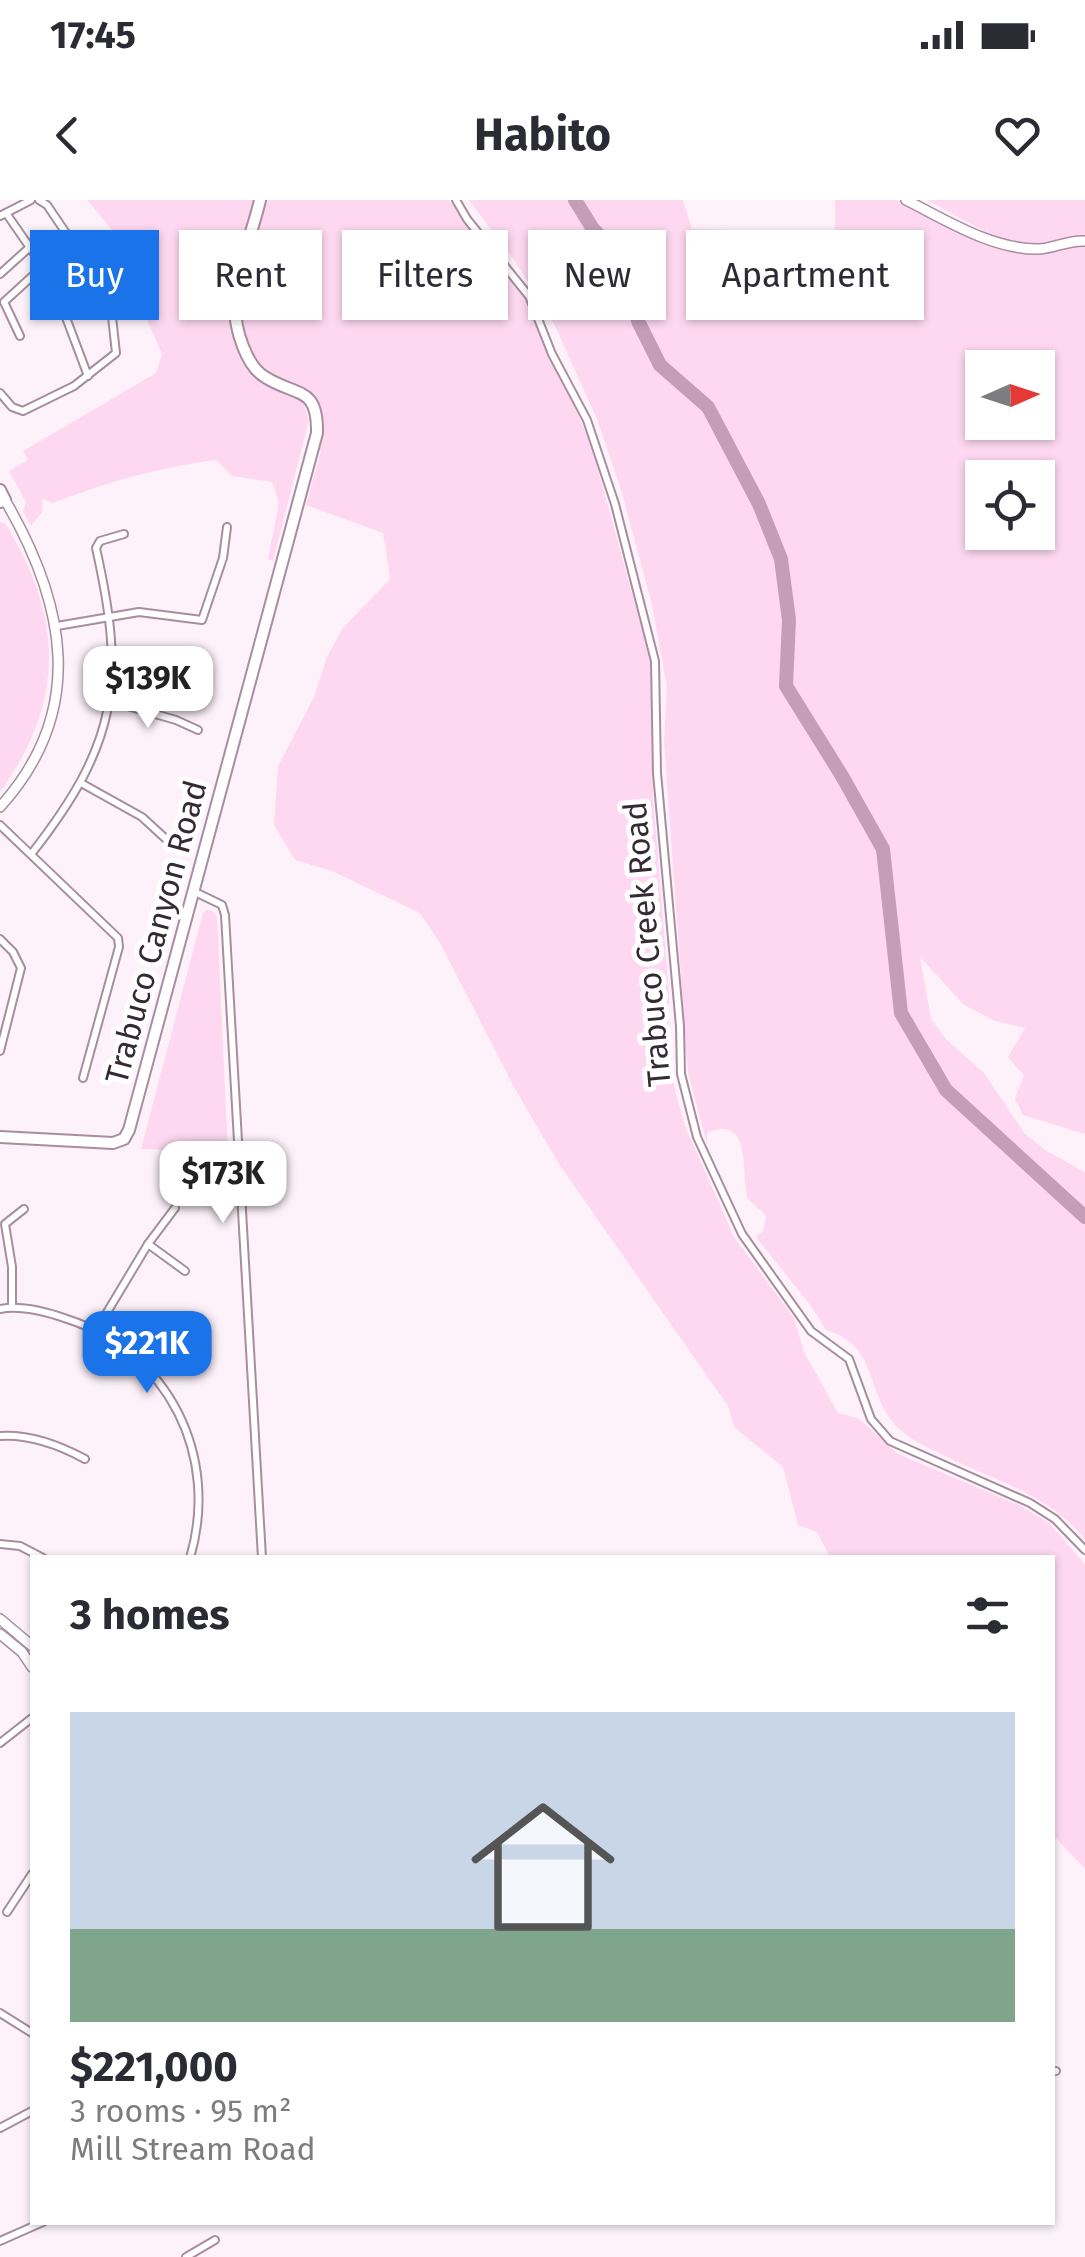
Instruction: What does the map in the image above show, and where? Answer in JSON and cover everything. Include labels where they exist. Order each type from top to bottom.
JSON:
[{"type":"main road","name":"Trabuco Canyon Road","points":[[0,1137],[113,1143],[124,1139],[129,1130],[317,433],[317,414],[310,399],[258,372],[236,321],[236,292],[260,200]]},
{"type":"street","points":[[0,274],[30,247],[3,215],[38,200],[88,254],[106,283],[116,353],[88,376],[28,409],[17,410],[0,393]]},
{"type":"street","name":"Trabuco Creek Road","points":[[456,200],[529,296],[552,354],[587,420],[614,504],[655,660],[656,773],[681,1074],[696,1137],[742,1234],[811,1331],[848,1359],[871,1420],[890,1442],[1030,1503],[1055,1518],[1085,1550]]},
{"type":"street","points":[[906,200],[998,243],[1040,249],[1073,240],[1085,241]]},
{"type":"street","points":[[20,336],[2,298],[30,277]]},
{"type":"street","points":[[67,320],[88,376]]},
{"type":"street","points":[[0,807],[34,757],[52,712],[59,657],[57,626],[41,569],[2,497]]},
{"type":"street","points":[[57,626],[139,612],[202,620],[223,558],[227,527]]},
{"type":"street","points":[[32,853],[67,808],[102,734],[114,658],[96,548],[100,541],[124,534]]},
{"type":"street","points":[[110,701],[198,730]]},
{"type":"street","points":[[81,783],[142,817],[167,840]]},
{"type":"street","points":[[0,825],[119,942],[83,1078]]},
{"type":"street","points":[[192,890],[222,906],[225,915],[262,1555]]},
{"type":"street","points":[[0,939],[21,968],[0,1051]]},
{"type":"street","points":[[97,1328],[148,1244],[175,1208]]},
{"type":"street","points":[[12,1307],[12,1267],[5,1224],[24,1209]]},
{"type":"street","points":[[148,1244],[185,1271]]},
{"type":"street","points":[[0,1310],[12,1307],[97,1328],[155,1376],[190,1436],[200,1502],[191,1555]]},
{"type":"street","points":[[0,1436],[34,1438],[85,1459]]},
{"type":"street","points":[[0,1544],[20,1546],[36,1555]]},
{"type":"street","points":[[0,1618],[30,1644]]},
{"type":"street","points":[[0,1634],[30,1664]]},
{"type":"street","points":[[2,1738],[30,1719]]},
{"type":"street","points":[[7,1912],[30,1877]]},
{"type":"street","points":[[1,2015],[30,2032]]},
{"type":"street","points":[[0,2128],[30,2113]]},
{"type":"street","points":[[0,2241],[37,2225]]},
{"type":"street","points":[[186,2257],[216,2240]]},
{"type":"shaded area","points":[[87,200],[255,200],[247,230],[179,230],[179,320],[232,320],[254,378],[303,401],[309,420],[273,561],[268,559],[279,503],[272,482],[232,476],[216,460],[133,476],[53,503],[43,499],[42,512],[31,526],[23,512],[26,502],[9,471],[28,460],[23,451],[156,373],[162,354],[148,320],[159,320],[159,230],[111,229]]},
{"type":"shaded area","points":[[264,200],[449,200],[470,230],[342,230],[342,320],[508,320],[508,275],[524,294],[528,320],[536,320],[591,444],[652,666],[653,797],[669,992],[670,1067],[685,1126],[734,1237],[794,1318],[804,1352],[838,1413],[858,1418],[898,1454],[1021,1506],[1049,1523],[1085,1564],[1085,1869],[1055,1837],[1055,1555],[829,1555],[817,1532],[798,1525],[783,1467],[734,1427],[728,1406],[559,1164],[420,913],[332,871],[295,860],[274,825],[278,766],[314,697],[327,657],[342,629],[390,579],[383,533],[306,505],[321,451],[317,448],[319,410],[304,389],[265,372],[246,342],[241,320],[322,320],[322,230],[255,230]]},
{"type":"shaded area","points":[[469,200],[683,200],[692,229],[728,230],[686,230],[686,320],[924,320],[924,230],[835,230],[835,200],[896,200],[996,247],[1042,253],[1085,245],[1085,1134],[1023,1115],[1015,1099],[1024,1076],[1008,1057],[1025,1028],[995,1021],[964,1005],[920,957],[931,1019],[946,1039],[984,1073],[1025,1134],[1085,1172],[1085,1539],[1039,1500],[929,1448],[900,1430],[881,1402],[864,1359],[843,1337],[826,1330],[756,1237],[763,1231],[766,1217],[746,1192],[739,1140],[733,1132],[722,1129],[707,1133],[707,1144],[688,1073],[664,742],[667,687],[652,605],[597,419],[552,320],[666,320],[666,230],[528,230],[528,282],[508,252],[508,230],[492,230]]},
{"type":"shaded area","points":[[927,200],[1085,200],[1085,236],[1038,244],[1009,240]]},
{"type":"shaded area","points":[[0,522],[5,523],[24,558],[38,592],[49,659],[37,725],[0,792]]},
{"type":"shaded area","points":[[207,910],[217,917],[228,1151],[141,1149],[203,913]]},
{"type":"waterway","points":[[575,200],[593,229],[627,263],[638,321],[660,365],[708,407],[759,504],[781,559],[789,620],[786,686],[883,849],[901,1013],[946,1090],[1085,1217]]}]
